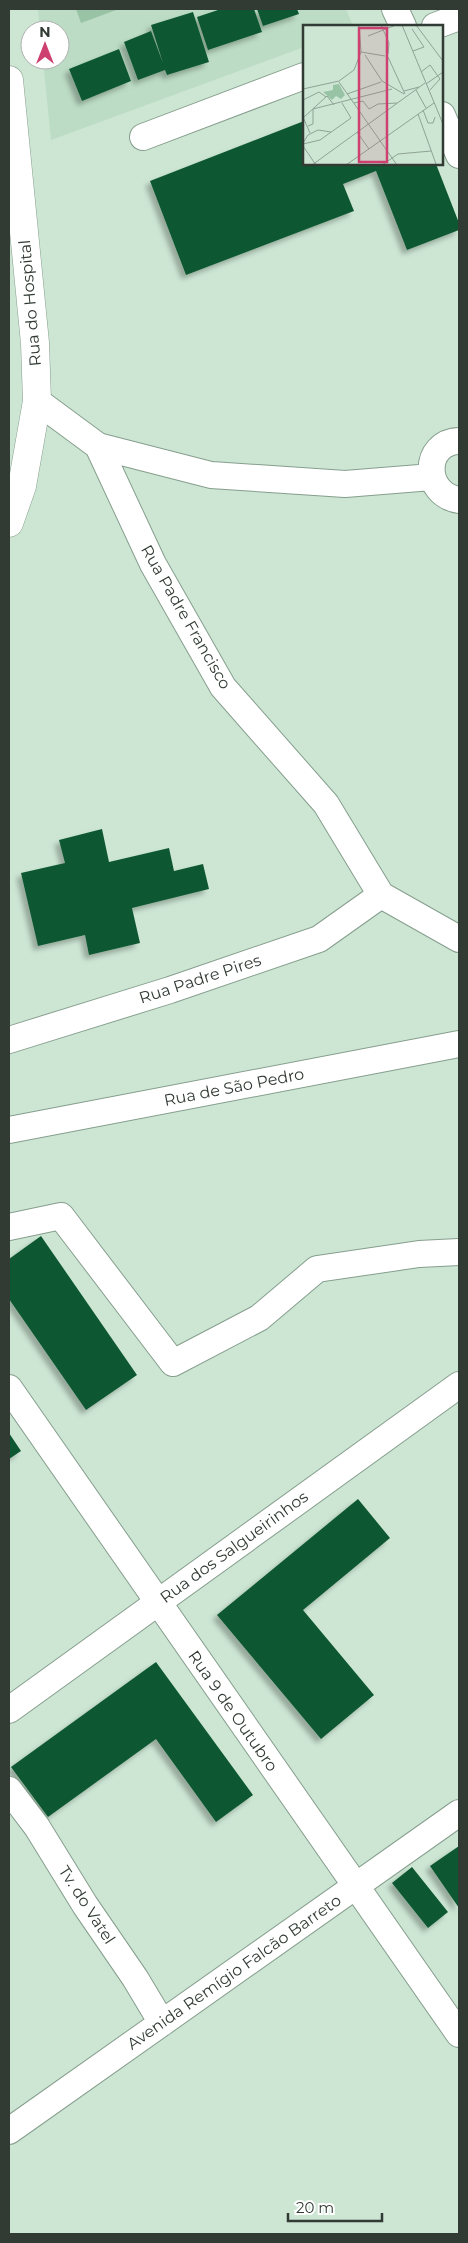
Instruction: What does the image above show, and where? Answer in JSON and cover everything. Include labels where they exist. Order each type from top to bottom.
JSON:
[{"type":"street","points":[[395,9],[403,25]]},
{"type":"street","points":[[438,25],[459,17]]},
{"type":"street","points":[[143,136],[303,76]]},
{"type":"street","name":"Rua do Hospital","points":[[9,80],[35,343],[37,401],[22,486],[9,523]]},
{"type":"street","points":[[443,117],[459,155]]},
{"type":"street","points":[[37,401],[98,446],[210,474],[345,484],[432,477]]},
{"type":"street","points":[[459,441],[452,441],[443,446],[436,454],[431,467],[436,487],[442,493],[459,500]]},
{"type":"street","name":"Rua Padre Francisco","points":[[98,446],[153,564],[223,687],[326,804],[381,895]]},
{"type":"street","points":[[381,895],[459,939]]},
{"type":"street","name":"Rua Padre Pires","points":[[9,1040],[170,990],[319,939],[381,895]]},
{"type":"street","name":"Rua de São Pedro","points":[[9,1130],[459,1044]]},
{"type":"street","points":[[9,1227],[62,1216],[174,1363],[259,1318],[317,1270],[419,1254],[459,1252]]},
{"type":"street","name":"Rua dos Salgueirinhos","points":[[9,1710],[459,1386]]},
{"type":"street","name":"Rua 9 de Outubro","points":[[9,1388],[459,2034]]},
{"type":"street","name":"Tv. do Vatel","points":[[9,1790],[37,1827],[162,2023]]},
{"type":"street","name":"Avenida Remígio Falcão Barreto","points":[[9,2131],[459,1813]]},
{"type":"shaded area","points":[[38,9],[346,9],[353,25],[303,25],[303,47],[51,140],[44,70],[70,70],[70,20],[39,20]]},
{"type":"shaded area","points":[[76,9],[119,9],[81,23]]},
{"type":"building","points":[[221,9],[254,9],[262,32],[208,50],[197,17]]},
{"type":"building","points":[[257,9],[297,9],[299,14],[263,26]]},
{"type":"building","points":[[193,12],[209,62],[167,75],[165,70],[138,80],[124,42],[151,31],[163,63],[151,25]]},
{"type":"building","points":[[119,49],[131,81],[82,101],[70,69]]},
{"type":"building","points":[[303,121],[303,165],[436,165],[459,223],[459,230],[407,250],[376,171],[343,184],[354,211],[186,275],[150,181]]},
{"type":"building","points":[[102,829],[109,862],[169,848],[174,871],[203,864],[209,889],[132,908],[140,943],[89,955],[85,935],[38,946],[21,873],[65,863],[59,840]]},
{"type":"building","points":[[41,1236],[137,1375],[86,1410],[9,1299],[9,1259]]},
{"type":"building","points":[[9,1433],[21,1451],[9,1459]]},
{"type":"building","points":[[358,1499],[390,1538],[303,1610],[374,1695],[321,1739],[217,1615]]},
{"type":"building","points":[[156,1662],[253,1795],[216,1822],[156,1739],[48,1817],[11,1767]]},
{"type":"building","points":[[459,1846],[459,1908],[430,1866]]},
{"type":"building","points":[[412,1867],[448,1912],[428,1928],[392,1883]]}]
